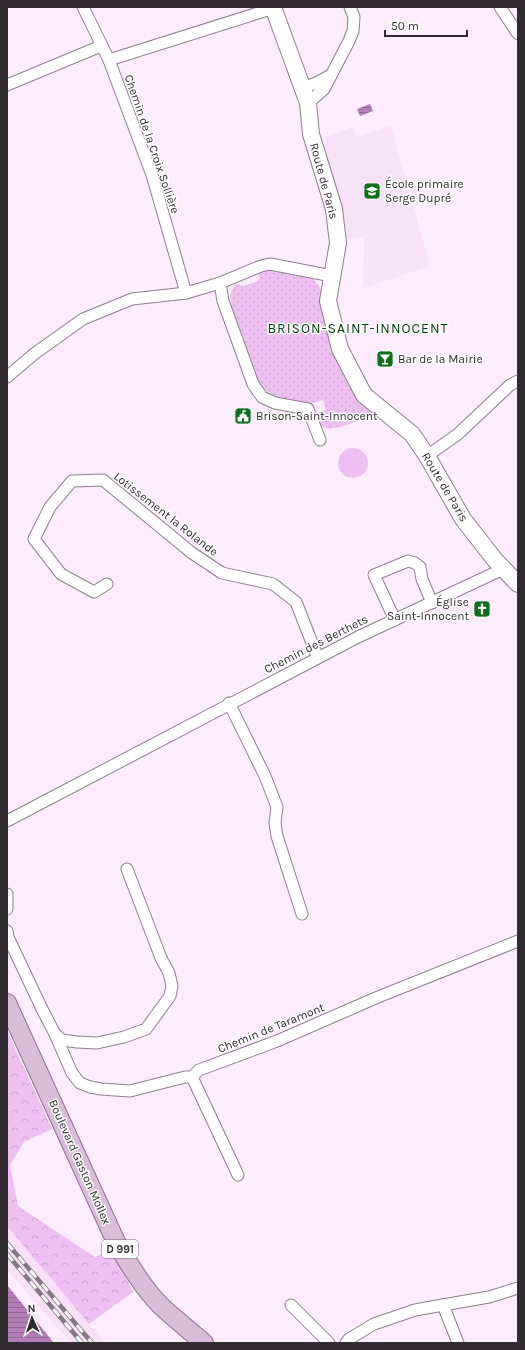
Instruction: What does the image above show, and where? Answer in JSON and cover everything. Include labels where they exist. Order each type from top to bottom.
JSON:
[{"type":"main road","name":"Boulevard Gaston Mollex","points":[[7,1003],[124,1257],[160,1305],[204,1343]]},
{"type":"street","name":"Chemin de la Croix Sollière","points":[[83,7],[109,60],[152,175],[186,293]]},
{"type":"street","points":[[109,60],[273,7]]},
{"type":"street","name":"Route de Paris","points":[[273,7],[308,103],[311,134],[334,210],[338,243],[328,301],[335,334],[346,362],[364,395],[412,434],[427,456],[463,518],[503,569],[518,584]]},
{"type":"street","points":[[308,103],[324,89],[349,42],[353,31],[354,17],[350,7]]},
{"type":"street","points":[[500,7],[518,34]]},
{"type":"street","points":[[7,85],[101,46]]},
{"type":"street","points":[[303,87],[314,84],[331,75]]},
{"type":"street","points":[[7,377],[34,354],[83,319],[132,299],[186,293],[220,284],[261,266],[270,264],[332,276]]},
{"type":"street","points":[[220,284],[223,301],[253,384],[262,398],[275,403],[308,409],[320,440]]},
{"type":"street","points":[[427,456],[458,434],[510,385],[518,381]]},
{"type":"street","name":"Lotissement la Rolande","points":[[107,584],[94,592],[61,574],[34,539],[50,507],[72,482],[103,480],[192,552],[222,573],[273,584],[296,602],[318,658]]},
{"type":"street","points":[[395,620],[374,574],[408,561],[415,563],[420,567],[422,580],[432,603]]},
{"type":"street","name":"Chemin des Berthets","points":[[7,821],[318,658],[503,569]]},
{"type":"street","points":[[230,703],[265,776],[277,807],[275,823],[276,836],[302,914]]},
{"type":"street","points":[[56,1034],[62,1040],[96,1043],[124,1037],[146,1029],[170,996],[172,986],[169,973],[161,958],[127,869]]},
{"type":"street","points":[[7,894],[7,909]]},
{"type":"street","name":"Chemin de Taramont","points":[[7,931],[8,937],[56,1034],[72,1073],[80,1082],[90,1087],[130,1091],[185,1077],[192,1077],[199,1070],[278,1042],[378,997],[518,941]]},
{"type":"street","points":[[192,1077],[238,1175]]},
{"type":"street","points":[[346,1343],[349,1339],[374,1324],[415,1310],[489,1297],[518,1288]]},
{"type":"street","points":[[291,1305],[329,1343]]},
{"type":"street","points":[[443,1305],[458,1343]]},
{"type":"shaded area","points":[[370,104],[373,111],[360,116],[357,109]]},
{"type":"shaded area","name":"École primaire Serge Dupré","points":[[391,126],[430,266],[363,288],[364,237],[347,239],[322,146],[326,144],[324,137],[353,127],[357,137]]},
{"type":"shaded area","points":[[7,1226],[105,1343],[71,1343],[7,1270]]},
{"type":"shaded area","points":[[7,1285],[54,1343],[7,1343]]},
{"type":"green space","points":[[265,268],[312,277],[322,291],[368,408],[371,411],[363,418],[341,427],[323,427],[317,413],[326,410],[323,400],[305,405],[269,393],[258,382],[232,310],[230,295],[235,284],[245,286],[258,281],[260,270]]},
{"type":"green space","points":[[353,448],[364,452],[368,463],[364,474],[353,478],[342,474],[338,463],[342,452]]},
{"type":"green space","points":[[7,1031],[52,1129],[24,1142],[10,1165],[18,1206],[95,1257],[112,1249],[133,1292],[89,1324],[7,1226]]},
{"type":"railway","points":[[7,1243],[92,1343]]},
{"type":"railway","points":[[7,1254],[82,1343]]},
{"type":"place","name":"École primaire Serge Dupré","points":[[372,191]]},
{"type":"place","name":"Bar de la Mairie","points":[[385,359]]},
{"type":"place","name":"Brison-Saint-Innocent","points":[[243,416]]},
{"type":"place","name":"Église Saint-Innocent","points":[[482,609]]},
{"type":"district","name":"BRISON-SAINT-INNOCENT","points":[[358,328]]}]
